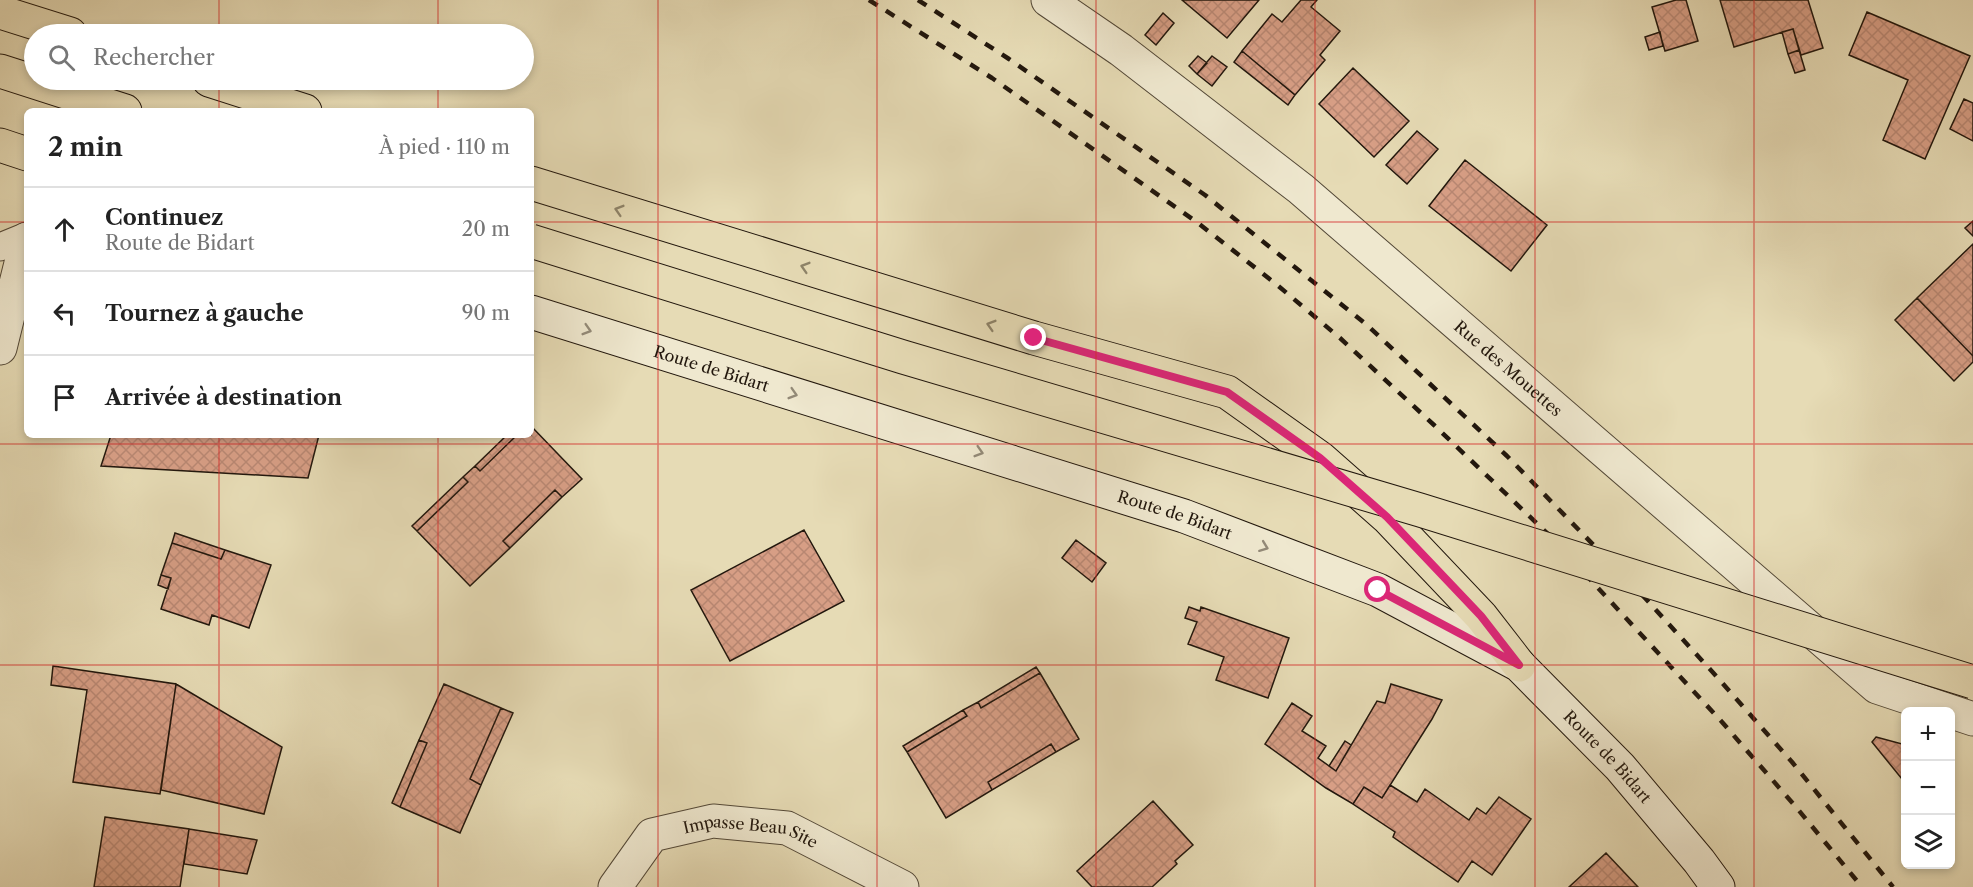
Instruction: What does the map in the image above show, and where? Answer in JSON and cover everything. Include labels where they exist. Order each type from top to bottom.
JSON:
[{"type":"main road","points":[[0,12],[38,24]]},
{"type":"main road","points":[[0,71],[24,79]]},
{"type":"main road","points":[[59,90],[116,108]]},
{"type":"main road","points":[[240,90],[297,108]]},
{"type":"main road","points":[[0,145],[24,153]]},
{"type":"main road","points":[[534,184],[1034,338],[1227,392],[1320,458],[1387,517],[1481,616],[1519,665]]},
{"type":"main road","points":[[534,242],[903,357],[1420,510],[1973,682]]},
{"type":"street","name":"Rue des Mouettes","points":[[1048,0],[1121,50],[1301,189],[1877,687],[1973,719]]},
{"type":"street","points":[[0,348],[24,250]]},
{"type":"street","name":"Route de Bidart","points":[[534,313],[1184,516],[1378,590],[1519,665],[1620,767],[1718,887]]},
{"type":"street","name":"Impasse Beau Site","points":[[615,887],[652,835],[713,821],[788,828],[902,887]]},
{"type":"lane","points":[[0,247],[24,239]]},
{"type":"building","points":[[1182,0],[1259,0],[1227,38]]},
{"type":"building","points":[[1301,0],[1317,0],[1311,7],[1340,31],[1320,55],[1325,60],[1295,95],[1242,51],[1272,14],[1282,22]]},
{"type":"building","points":[[1676,0],[1686,0],[1698,41],[1665,51],[1652,7]]},
{"type":"building","points":[[1720,0],[1808,0],[1823,48],[1801,55],[1793,29],[1734,47]]},
{"type":"building","points":[[1867,12],[1970,56],[1925,159],[1883,140],[1908,80],[1849,55]]},
{"type":"building","points":[[1163,13],[1174,23],[1156,45],[1145,35]]},
{"type":"building","points":[[1793,29],[1799,50],[1788,54],[1782,32]]},
{"type":"building","points":[[1660,32],[1663,46],[1649,50],[1645,37]]},
{"type":"building","points":[[1799,50],[1805,70],[1795,73],[1788,54]]},
{"type":"building","points":[[1242,51],[1295,95],[1288,105],[1234,62]]},
{"type":"building","points":[[1198,56],[1207,63],[1197,74],[1189,66]]},
{"type":"building","points":[[1212,56],[1227,67],[1212,86],[1197,74]]},
{"type":"building","points":[[1353,68],[1409,121],[1374,157],[1319,104]]},
{"type":"building","points":[[1964,99],[1973,103],[1973,141],[1950,129]]},
{"type":"building","points":[[1417,131],[1438,149],[1407,184],[1386,165]]},
{"type":"building","points":[[1465,160],[1547,225],[1511,271],[1429,206]]},
{"type":"building","points":[[1973,221],[1973,236],[1965,228]]},
{"type":"building","points":[[1973,244],[1973,356],[1917,298]]},
{"type":"building","points":[[1917,298],[1973,356],[1973,362],[1954,381],[1895,320]]},
{"type":"building","points":[[534,429],[582,479],[562,497],[555,490],[503,541],[510,548],[470,586],[417,531],[468,482],[463,477],[475,466],[480,471],[514,438],[534,438]]},
{"type":"building","points":[[110,438],[318,438],[308,478],[101,466]]},
{"type":"building","points":[[504,438],[514,438],[480,471],[475,466]]},
{"type":"building","points":[[463,477],[468,482],[417,531],[412,526]]},
{"type":"building","points":[[555,490],[562,497],[510,548],[503,541]]},
{"type":"building","points":[[804,530],[844,601],[730,661],[691,590]]},
{"type":"building","points":[[175,533],[225,550],[221,559],[172,543]]},
{"type":"building","points":[[1076,540],[1106,563],[1092,582],[1062,558]]},
{"type":"building","points":[[172,543],[221,559],[225,550],[271,565],[249,628],[212,615],[209,625],[161,609],[171,578],[161,575]]},
{"type":"building","points":[[161,575],[171,578],[168,589],[158,585]]},
{"type":"building","points":[[1189,607],[1200,611],[1201,607],[1289,638],[1268,698],[1216,680],[1224,657],[1188,644],[1197,622],[1185,618]]},
{"type":"building","points":[[53,666],[176,684],[160,794],[73,782],[87,690],[51,685]]},
{"type":"building","points":[[1036,667],[1040,673],[981,708],[978,702]]},
{"type":"building","points":[[1040,673],[1079,739],[1056,752],[1051,744],[988,782],[992,790],[946,818],[907,752],[967,716],[963,710],[978,702],[981,708]]},
{"type":"building","points":[[176,684],[282,747],[264,814],[161,790]]},
{"type":"building","points":[[444,684],[501,708],[470,779],[481,785],[460,833],[400,807],[427,743],[419,740]]},
{"type":"building","points":[[1391,684],[1442,700],[1382,798],[1364,787],[1353,804],[1326,788],[1265,744],[1292,703],[1312,716],[1302,731],[1326,746],[1318,758],[1336,771],[1377,701],[1385,703]]},
{"type":"building","points":[[501,708],[513,713],[481,785],[470,779]]},
{"type":"building","points":[[963,710],[967,716],[907,752],[903,746]]},
{"type":"building","points":[[1876,737],[1901,744],[1901,778],[1872,742]]},
{"type":"building","points":[[419,740],[427,743],[400,807],[392,803]]},
{"type":"building","points":[[1345,741],[1351,745],[1336,771],[1329,766]]},
{"type":"building","points":[[1051,744],[1056,752],[992,790],[988,782]]},
{"type":"building","points":[[1390,785],[1417,802],[1425,789],[1469,820],[1477,808],[1486,814],[1499,797],[1531,819],[1492,875],[1472,861],[1458,882],[1393,837],[1395,832],[1353,804],[1364,787],[1382,798]]},
{"type":"building","points":[[1153,801],[1193,845],[1175,861],[1177,864],[1152,887],[1092,887],[1077,871]]},
{"type":"building","points":[[105,817],[189,829],[180,887],[94,887]]},
{"type":"building","points":[[189,829],[257,840],[247,874],[184,864]]},
{"type":"building","points":[[1606,853],[1638,887],[1569,887]]},
{"type":"railway","points":[[869,0],[992,78],[1198,223],[1340,338],[1550,536],[1722,722],[1862,887]]},
{"type":"railway","points":[[918,0],[1009,59],[1205,195],[1367,325],[1507,456],[1645,598],[1792,762],[1893,887]]},
{"type":"route","points":[[1034,338],[1227,392],[1320,458],[1387,517],[1481,616],[1519,665],[1378,590]]}]
